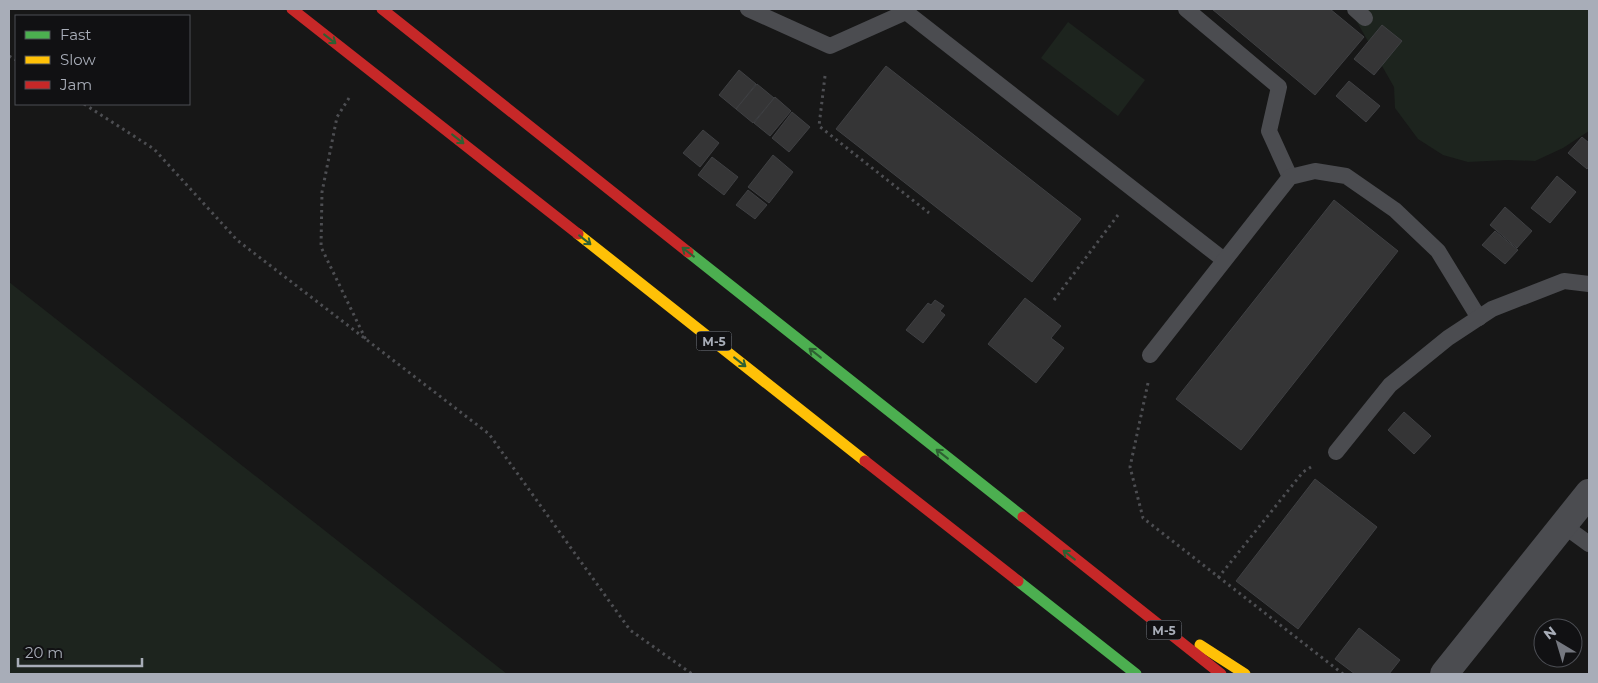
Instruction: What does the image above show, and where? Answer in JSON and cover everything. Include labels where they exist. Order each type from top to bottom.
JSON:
[{"type":"main road","name":"М-5","points":[[292,9],[1136,674]]},
{"type":"main road","name":"М-5","points":[[382,9],[1221,674]]},
{"type":"main road","points":[[1108,586],[1245,674]]},
{"type":"street","points":[[1444,674],[1589,492]]},
{"type":"lane","points":[[748,9],[830,46],[908,10],[1224,260]]},
{"type":"lane","points":[[1186,9],[1280,87],[1269,131],[1290,177]]},
{"type":"lane","points":[[1150,355],[1290,177],[1315,171],[1346,176],[1395,210],[1438,250],[1479,318]]},
{"type":"lane","points":[[1336,452],[1390,385],[1448,338],[1492,309],[1564,281],[1589,284]]},
{"type":"lane","points":[[1563,525],[1589,544]]},
{"type":"path","points":[[830,46],[819,126],[928,214]]},
{"type":"path","points":[[366,68],[337,117],[322,192],[321,247],[366,340]]},
{"type":"path","points":[[86,105],[154,149],[237,240],[489,434],[630,630],[692,674]]},
{"type":"path","points":[[1054,300],[1136,192]]},
{"type":"path","points":[[1150,355],[1148,391],[1130,467],[1142,518],[1343,674]]},
{"type":"path","points":[[1218,578],[1303,472],[1336,452]]},
{"type":"shaded area","points":[[1352,9],[1589,9],[1589,131],[1563,148],[1535,161],[1468,162],[1443,155],[1418,139],[1395,108],[1394,87],[1353,15]]},
{"type":"shaded area","points":[[1068,22],[1145,80],[1118,116],[1041,58]]},
{"type":"shaded area","points":[[9,282],[507,674],[9,674]]},
{"type":"building","points":[[1212,9],[1330,9],[1364,37],[1315,95]]},
{"type":"building","points":[[1382,25],[1402,41],[1374,75],[1354,59]]},
{"type":"building","points":[[886,66],[1081,219],[1032,282],[836,129]]},
{"type":"building","points":[[739,70],[756,84],[736,109],[719,95]]},
{"type":"building","points":[[1349,81],[1380,106],[1366,122],[1336,96]]},
{"type":"building","points":[[757,84],[774,98],[753,123],[736,109]]},
{"type":"building","points":[[775,97],[791,111],[770,136],[754,123]]},
{"type":"building","points":[[792,112],[810,127],[789,152],[772,138]]},
{"type":"building","points":[[703,130],[719,143],[700,167],[683,153]]},
{"type":"building","points":[[1582,137],[1589,143],[1589,166],[1587,169],[1568,153]]},
{"type":"building","points":[[773,155],[793,172],[769,203],[748,187]]},
{"type":"building","points":[[712,157],[738,177],[724,195],[698,175]]},
{"type":"building","points":[[1557,176],[1576,192],[1550,223],[1531,208]]},
{"type":"building","points":[[748,190],[767,205],[755,219],[736,205]]},
{"type":"building","points":[[1334,200],[1398,251],[1241,450],[1176,399]]},
{"type":"building","points":[[1505,207],[1532,231],[1517,248],[1490,225]]},
{"type":"building","points":[[1495,231],[1518,250],[1505,264],[1482,245]]},
{"type":"building","points":[[1025,298],[1061,326],[1051,338],[1064,348],[1036,383],[988,344]]},
{"type":"building","points":[[935,300],[944,306],[940,311],[945,315],[923,343],[906,330],[928,303],[931,305]]},
{"type":"building","points":[[1404,412],[1431,436],[1414,454],[1388,430]]},
{"type":"building","points":[[1315,479],[1377,527],[1298,629],[1236,581]]},
{"type":"building","points":[[1359,628],[1400,660],[1389,674],[1355,674],[1335,659]]},
{"type":"traffic: fast","points":[[688,252],[1023,517]]},
{"type":"traffic: fast","points":[[1018,581],[1136,674]]},
{"type":"traffic: slow","points":[[578,234],[865,461]]},
{"type":"traffic: slow","points":[[1200,645],[1245,674]]},
{"type":"traffic: jam","points":[[292,9],[578,234]]},
{"type":"traffic: jam","points":[[382,9],[688,252]]},
{"type":"traffic: jam","points":[[865,461],[1018,581]]},
{"type":"traffic: jam","points":[[1023,517],[1221,674]]}]
